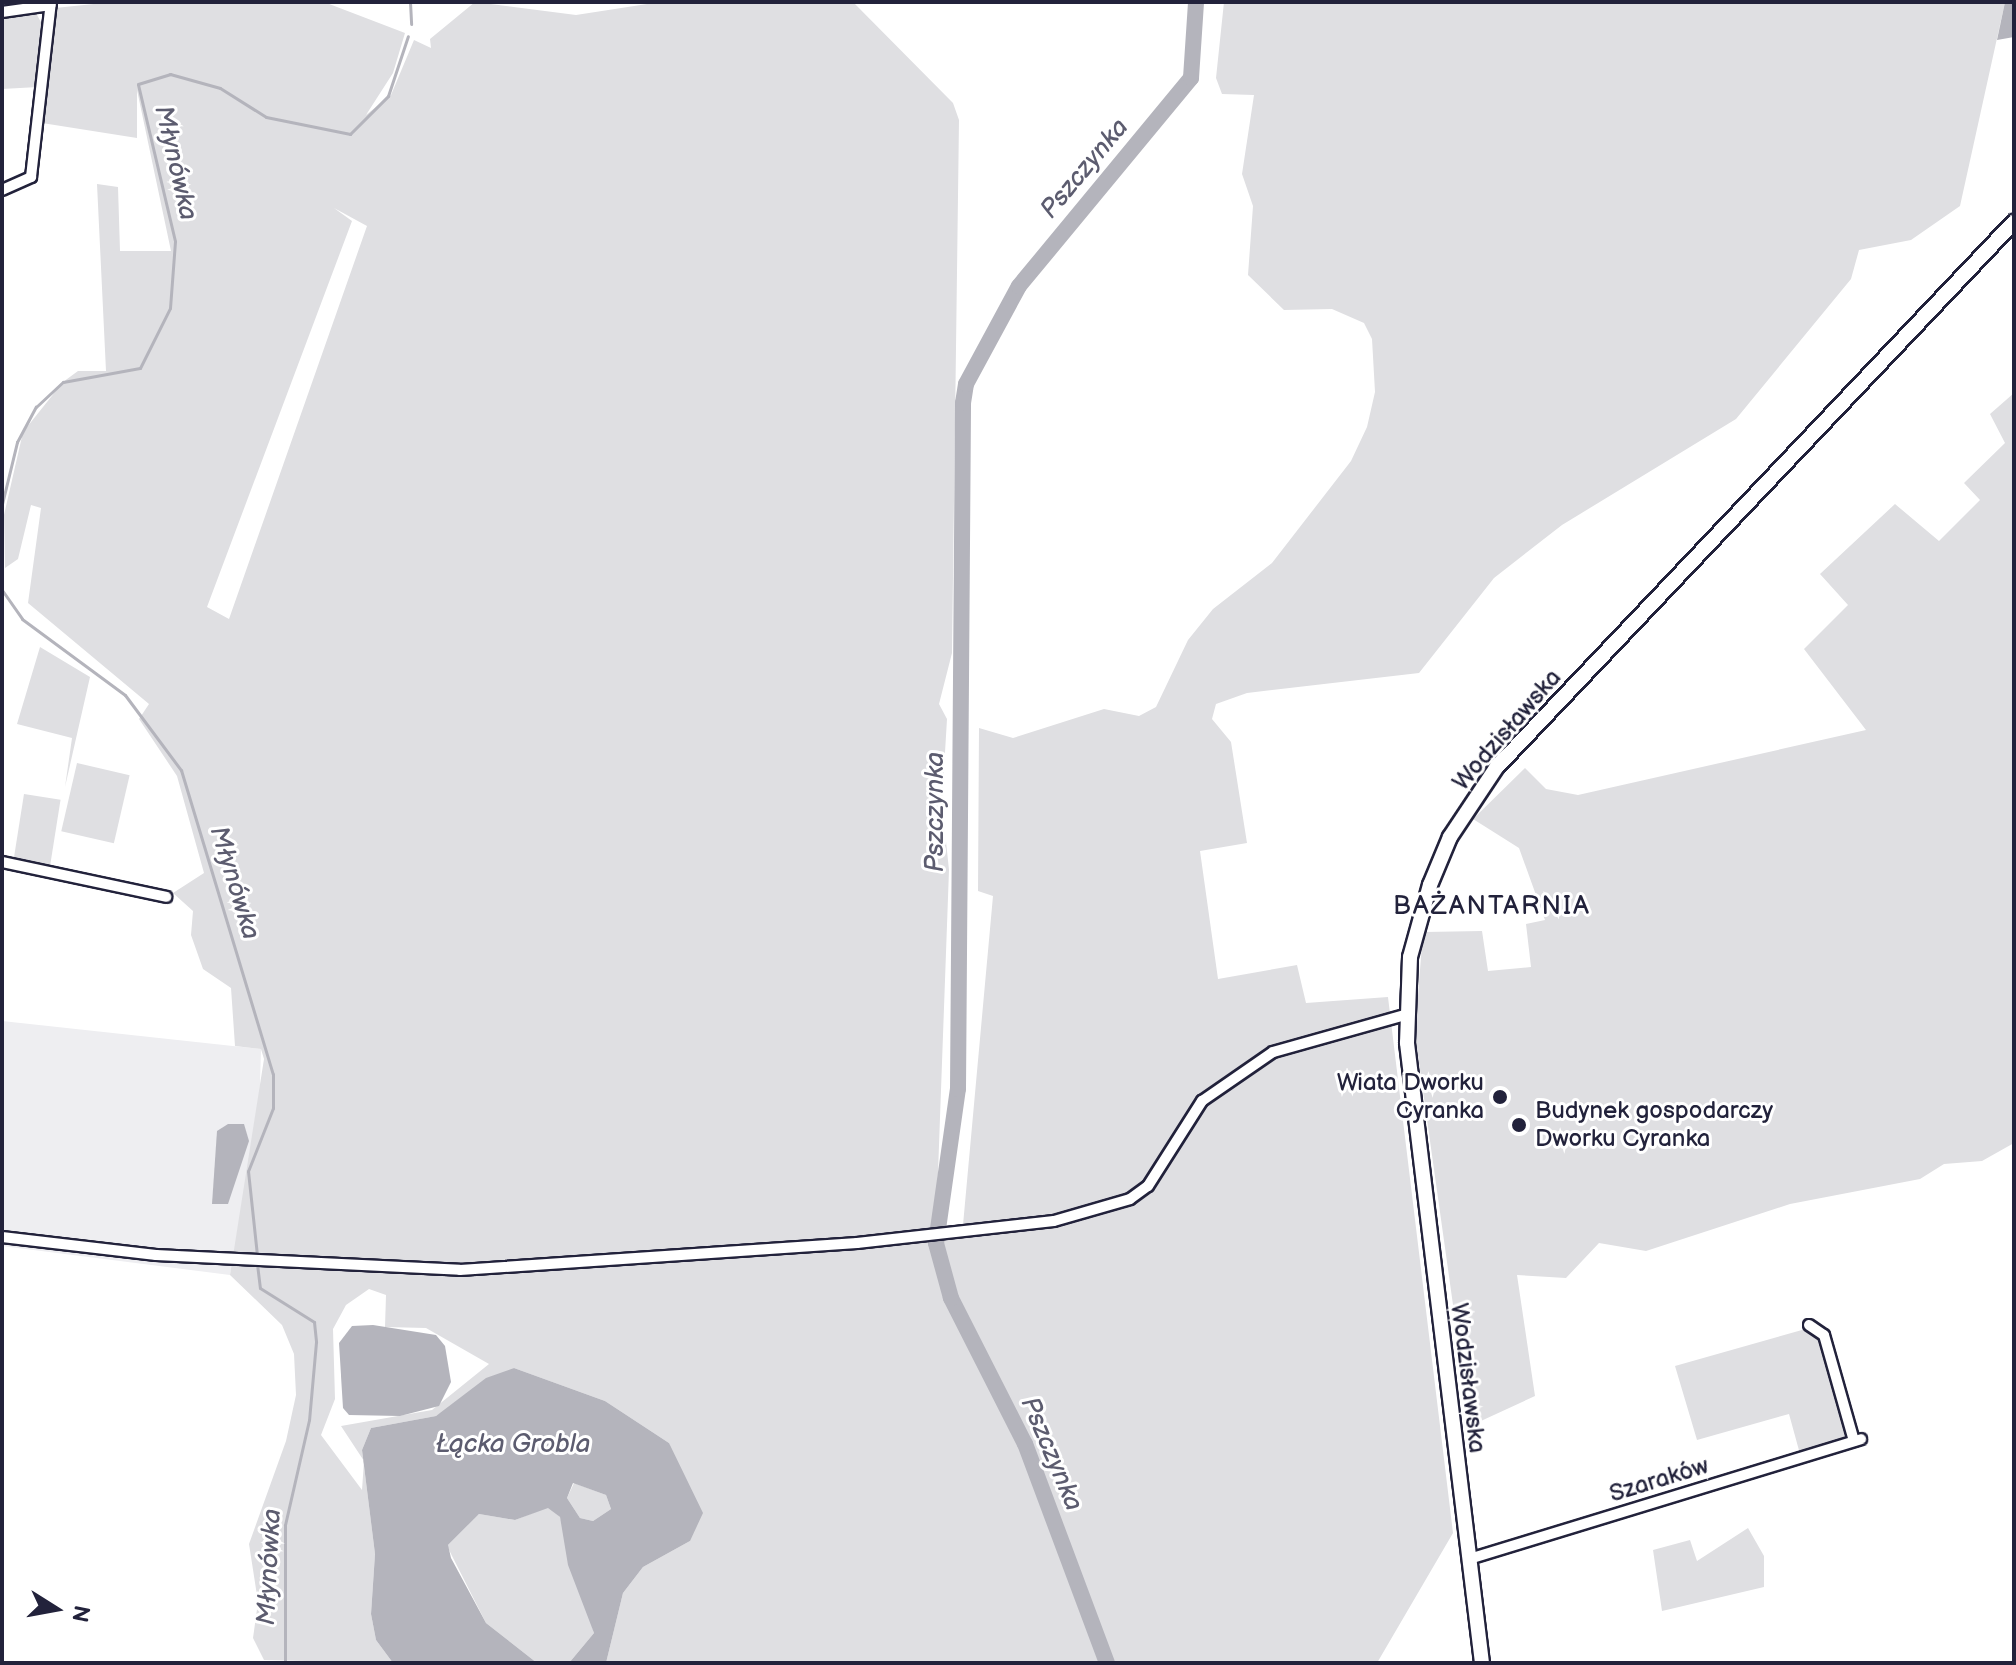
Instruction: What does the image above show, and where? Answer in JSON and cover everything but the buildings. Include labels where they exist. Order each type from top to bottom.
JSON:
[{"type":"main road","name":"Wodzisławska","points":[[1482,1663],[1405,1015],[1410,957],[1430,885],[1450,837],[1496,768],[2014,222]]},
{"type":"street","points":[[2,12],[51,3],[31,177],[2,190]]},
{"type":"street","points":[[2,862],[166,897]]},
{"type":"street","points":[[2,1237],[323,1266],[460,1270],[971,1233],[1130,1199],[1148,1186],[1202,1101],[1225,1081],[1273,1052],[1405,1015]]},
{"type":"street","name":"Szaraków","points":[[1469,1559],[1858,1440],[1824,1335],[1809,1325]]},
{"type":"shaded area","points":[[113,2],[324,2],[405,33],[393,73],[366,115],[391,95],[414,40],[431,48],[430,39],[475,2],[576,15],[660,2],[853,2],[953,103],[959,120],[952,653],[939,704],[947,719],[942,803],[949,870],[936,1228],[972,1227],[963,1225],[993,896],[978,891],[979,728],[1013,738],[1104,709],[1139,716],[1156,707],[1188,640],[1213,609],[1272,563],[1351,461],[1367,427],[1375,392],[1372,339],[1364,323],[1332,309],[1284,310],[1248,275],[1253,206],[1242,174],[1254,95],[1222,94],[1216,78],[1224,2],[2005,2],[1960,206],[1911,240],[1859,250],[1851,279],[1736,419],[1562,525],[1494,578],[1419,673],[1247,693],[1216,704],[1212,719],[1231,742],[1247,843],[1200,851],[1218,979],[1297,965],[1306,1003],[1388,997],[1453,1533],[1377,1663],[606,1663],[623,1593],[643,1567],[690,1541],[669,1443],[605,1401],[514,1368],[436,1416],[371,1428],[362,1450],[363,1460],[341,1426],[432,1410],[489,1364],[426,1328],[385,1327],[386,1295],[369,1289],[346,1305],[333,1329],[335,1399],[321,1435],[362,1490],[364,1464],[375,1554],[371,1614],[376,1640],[393,1663],[264,1660],[253,1638],[258,1602],[249,1544],[286,1441],[296,1395],[294,1354],[282,1325],[230,1275],[264,1059],[261,1049],[235,1046],[231,988],[203,969],[191,935],[193,911],[173,893],[204,873],[177,776],[139,719],[149,704],[28,603],[41,508],[31,505],[18,559],[5,568],[4,515],[23,432],[63,382],[78,371],[106,371],[97,184],[118,187],[120,251],[171,251],[137,90],[137,138],[42,123],[55,8]],"holes":[[[334,208],[367,226],[229,619],[207,607],[352,221]]]},
{"type":"shaded area","points":[[35,11],[44,28],[38,87],[2,89],[2,15]]},
{"type":"shaded area","points":[[2014,393],[2014,1143],[1982,1161],[1944,1164],[1920,1179],[1790,1204],[1646,1251],[1599,1243],[1566,1278],[1517,1275],[1535,1396],[1470,1426],[1415,1034],[1422,944],[1425,932],[1482,931],[1488,971],[1531,967],[1526,924],[1545,920],[1519,848],[1473,819],[1525,768],[1546,789],[1578,795],[1866,730],[1804,649],[1848,605],[1820,574],[1895,504],[1939,541],[1980,500],[1964,483],[2005,443],[1990,414]]},
{"type":"shaded area","points":[[40,647],[90,677],[65,787],[72,738],[17,724]]},
{"type":"shaded area","points":[[77,763],[130,775],[114,843],[61,831]]},
{"type":"shaded area","points":[[24,794],[61,800],[50,866],[14,860]]},
{"type":"shaded area","points":[[2,1021],[261,1049],[259,1118],[230,1275],[2,1246]]},
{"type":"shaded area","points":[[1809,1328],[1819,1333],[1850,1439],[1800,1454],[1789,1414],[1697,1440],[1675,1366]]},
{"type":"shaded area","points":[[574,1483],[606,1495],[611,1509],[593,1521],[580,1518],[567,1498]]},
{"type":"shaded area","points":[[548,1507],[560,1517],[594,1633],[569,1663],[537,1663],[486,1623],[447,1546],[479,1514],[515,1520]]},
{"type":"shaded area","points":[[1748,1528],[1764,1556],[1764,1587],[1662,1611],[1653,1550],[1690,1540],[1697,1561]]},
{"type":"water","points":[[2005,2],[2014,2],[2014,37],[1997,40]]},
{"type":"water","points":[[228,1124],[244,1124],[249,1141],[228,1204],[212,1204],[217,1131]]},
{"type":"water","points":[[373,1325],[436,1335],[445,1346],[451,1382],[439,1406],[400,1416],[349,1415],[343,1408],[339,1343],[352,1326]]},
{"type":"water","name":"Łącka Grobla","points":[[514,1368],[605,1401],[669,1443],[703,1513],[690,1541],[643,1567],[623,1593],[606,1663],[569,1663],[594,1633],[568,1565],[560,1517],[548,1508],[515,1520],[479,1514],[448,1545],[451,1558],[486,1623],[537,1663],[393,1663],[376,1640],[371,1614],[375,1554],[362,1450],[371,1428],[436,1416],[486,1378]],"holes":[[[573,1483],[606,1495],[611,1509],[593,1521],[580,1518],[567,1498]]]},
{"type":"waterway","name":"Młynówka","points":[[410,2],[411,24]]},
{"type":"waterway","name":"Pszczynka","points":[[1107,1663],[1025,1444],[951,1298],[936,1243],[958,1089],[963,403],[966,384],[1019,286],[1191,78],[1196,2]]},
{"type":"waterway","name":"Młynówka","points":[[2,504],[17,442],[36,407],[63,382],[140,368],[170,308],[175,241],[138,84],[170,74],[220,88],[266,117],[350,134],[388,96],[408,36]]},
{"type":"waterway","name":"Młynówka","points":[[2,590],[22,619],[125,695],[181,770],[273,1074],[273,1108],[248,1171],[257,1255]]},
{"type":"waterway","name":"Młynówka","points":[[257,1264],[260,1288],[314,1322],[316,1342],[309,1420],[285,1525],[285,1663]]},
{"type":"place","name":"Wiata Dworku Cyranka","points":[[1500,1097]]},
{"type":"place","name":"Budynek gospodarczy Dworku Cyranka","points":[[1519,1125]]},
{"type":"district","name":"BAŻANTARNIA","points":[[1492,907]]}]
